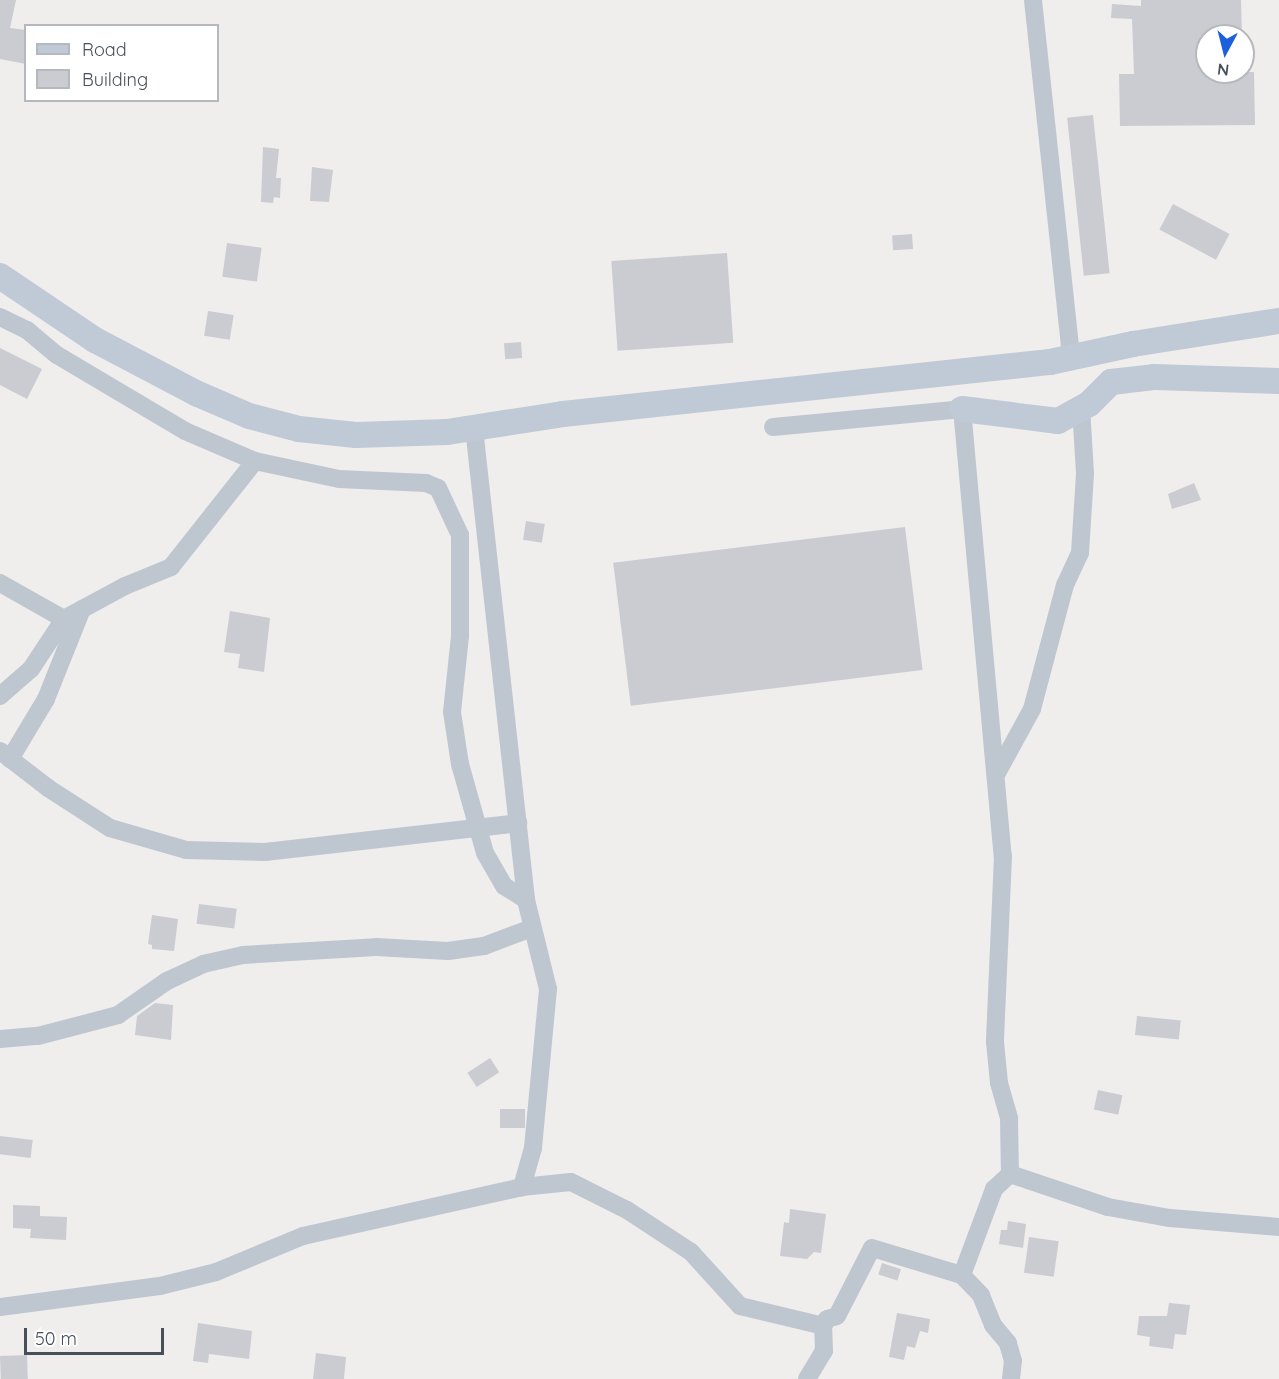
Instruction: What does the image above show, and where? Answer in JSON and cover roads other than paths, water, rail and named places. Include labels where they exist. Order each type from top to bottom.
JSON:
[{"type":"street","points":[[1033,0],[1071,355]]},
{"type":"street","points":[[0,276],[95,340],[249,416],[299,429],[356,435],[474,428],[563,414],[1050,362],[1071,355],[1279,321]]},
{"type":"street","points":[[0,317],[27,330],[57,355],[185,431],[255,461],[339,480],[426,483],[438,488],[460,535],[460,636],[452,712],[460,764],[485,853],[504,885],[526,900]]},
{"type":"street","points":[[773,427],[962,410],[1058,421],[1081,408],[1111,382],[1154,377],[1279,381]]},
{"type":"street","points":[[996,775],[1032,709],[1065,585],[1080,553],[1085,473],[1081,408]]},
{"type":"street","points":[[962,410],[1003,856],[995,1042],[999,1083],[1009,1119],[1010,1174],[994,1189],[962,1275]]},
{"type":"street","points":[[474,428],[526,900],[548,989],[533,1148],[522,1187]]},
{"type":"street","points":[[0,696],[31,669],[64,619],[171,567],[255,461]]},
{"type":"street","points":[[0,583],[64,619]]},
{"type":"street","points":[[82,609],[46,699],[5,755],[110,828],[186,850],[265,852],[518,823]]},
{"type":"street","points":[[0,1039],[50,1033],[118,1015],[167,981],[194,968],[243,955],[376,947],[448,951],[484,946],[532,928]]},
{"type":"street","points":[[1010,1174],[1108,1207],[1170,1218],[1279,1227]]},
{"type":"street","points":[[0,1307],[160,1286],[216,1272],[303,1236],[522,1187],[571,1182],[627,1210],[691,1252],[741,1306],[823,1326]]},
{"type":"street","points":[[807,1379],[824,1352],[823,1326],[827,1318],[837,1316],[872,1248],[962,1275],[981,1296],[993,1325],[1008,1343],[1012,1361],[1011,1379]]}]
